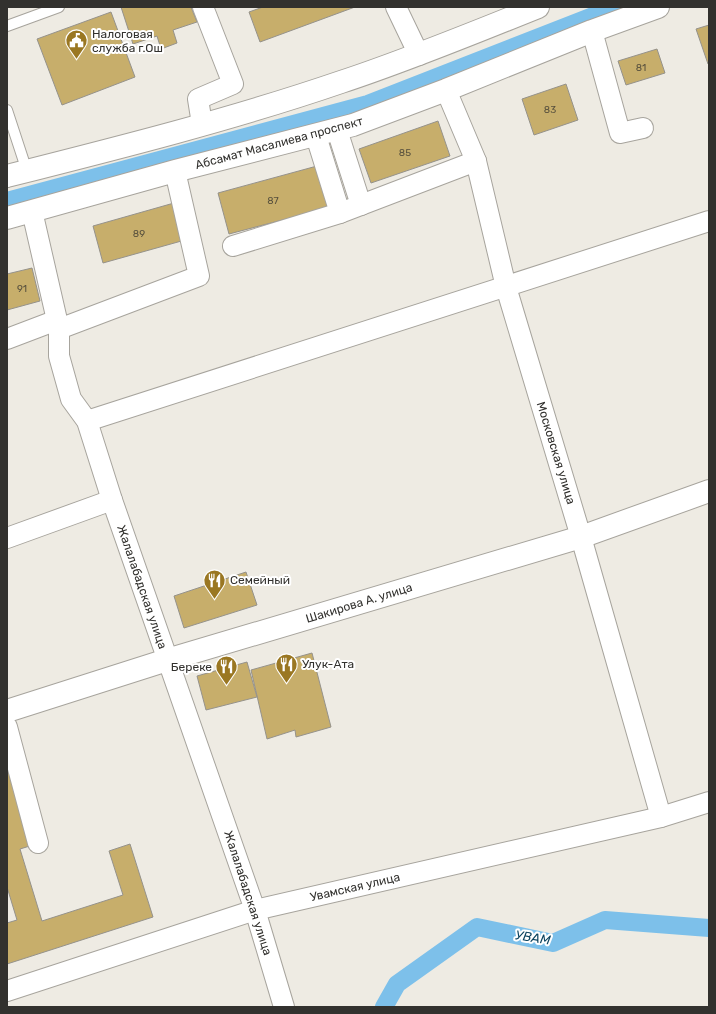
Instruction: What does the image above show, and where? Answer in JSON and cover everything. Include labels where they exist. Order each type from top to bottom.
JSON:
[{"type":"main road","points":[[17,173],[202,124],[340,83],[419,55],[538,7]]},
{"type":"main road","name":"Абсамат Масалиева проспект","points":[[7,218],[175,171],[337,130],[446,90],[592,31],[658,7]]},
{"type":"main road","name":"Шакирова А. улица","points":[[7,711],[167,660],[581,536],[709,491]]},
{"type":"street","points":[[202,124],[198,99],[232,84],[203,7]]},
{"type":"street","points":[[396,7],[419,55]]},
{"type":"street","points":[[592,31],[620,133],[643,128]]},
{"type":"street","name":"Московская улица","points":[[446,90],[476,161],[506,287],[581,536],[661,817]]},
{"type":"street","points":[[337,130],[361,206]]},
{"type":"street","points":[[316,136],[340,213]]},
{"type":"street","points":[[233,246],[361,206],[476,161]]},
{"type":"street","points":[[7,339],[58,324],[199,276],[175,171]]},
{"type":"street","name":"Жалалабадская улица","points":[[32,211],[58,324],[59,356],[71,399],[87,421],[112,500],[255,910],[284,1007]]},
{"type":"street","points":[[87,421],[709,221]]},
{"type":"street","points":[[7,538],[112,500]]},
{"type":"street","points":[[7,726],[38,843]]},
{"type":"street","name":"Увамская улица","points":[[7,991],[255,910],[661,817],[709,802]]},
{"type":"lane","points":[[7,26],[59,7]]},
{"type":"lane","points":[[7,110],[17,173]]},
{"type":"building","points":[[121,7],[191,7],[197,22],[173,30],[177,43],[161,49],[157,36],[133,44]]},
{"type":"building","points":[[263,7],[355,7],[260,42],[249,12]]},
{"type":"building","points":[[111,12],[135,77],[62,105],[37,39]]},
{"type":"building","points":[[709,25],[709,64],[708,64],[696,29]]},
{"type":"building","points":[[657,49],[665,73],[626,85],[618,61]]},
{"type":"building","points":[[566,84],[578,120],[534,135],[522,99]]},
{"type":"building","points":[[438,121],[450,156],[371,183],[359,149]]},
{"type":"building","points":[[317,166],[328,208],[229,234],[218,193]]},
{"type":"building","points":[[174,203],[185,240],[103,263],[93,226]]},
{"type":"building","points":[[32,268],[40,301],[7,310],[7,274]]},
{"type":"building","name":"Семейный","points":[[246,572],[257,605],[184,628],[174,596]]},
{"type":"building","name":"Улук-Ата","points":[[312,653],[331,727],[296,737],[295,730],[267,739],[251,670]]},
{"type":"building","name":"Береке","points":[[247,662],[257,697],[206,710],[197,676]]},
{"type":"building","points":[[7,764],[33,845],[20,849],[42,921],[123,895],[109,851],[130,844],[153,917],[7,964],[7,923],[17,920],[7,887]]},
{"type":"waterway","points":[[7,201],[368,104],[616,7]]},
{"type":"waterway","name":"УВАМ","points":[[384,1007],[397,984],[477,927],[553,943],[605,920],[709,928]]},
{"type":"place","name":"Налоговая служба г.Ош","points":[[77,60]]},
{"type":"place","name":"Семейный","points":[[215,600]]},
{"type":"place","name":"Улук-Ата","points":[[287,684]]},
{"type":"place","name":"Береке","points":[[227,686]]}]
